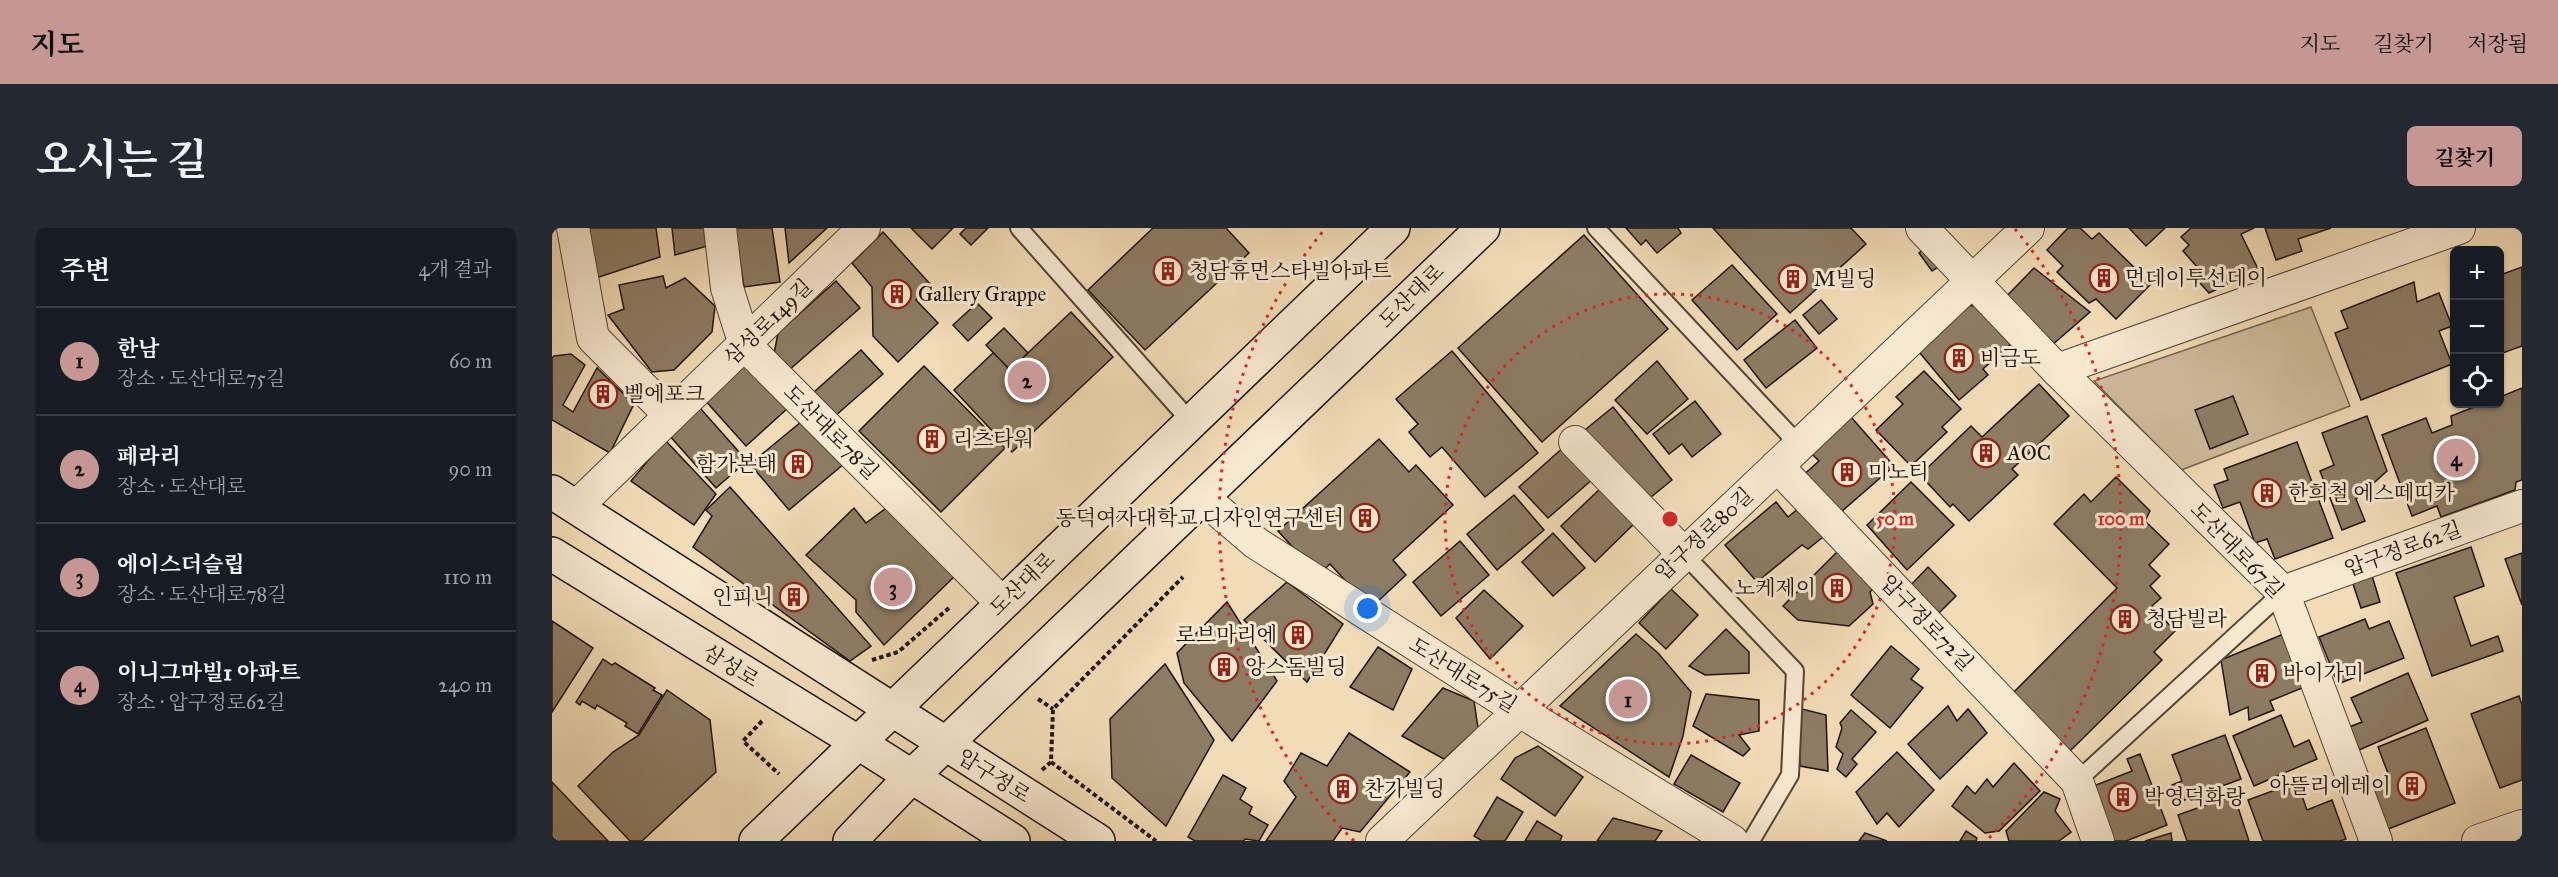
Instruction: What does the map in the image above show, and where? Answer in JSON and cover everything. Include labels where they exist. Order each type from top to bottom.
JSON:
[{"type":"main road","name":"도산대로","points":[[756,841],[1393,228]]},
{"type":"main road","name":"도산대로","points":[[850,841],[911,777],[1482,228]]},
{"type":"main road","points":[[564,500],[892,708]]},
{"type":"main road","name":"삼성로","points":[[552,554],[860,743],[911,777]]},
{"type":"main road","name":"압구정로","points":[[892,708],[945,745],[1098,841]]},
{"type":"main road","points":[[911,777],[1013,841]]},
{"type":"street","points":[[573,228],[593,338],[670,415]]},
{"type":"street","name":"도산대로78길","points":[[720,228],[727,288],[745,345],[1002,603]]},
{"type":"street","name":"삼성로149길","points":[[564,500],[670,415],[864,228]]},
{"type":"street","name":"도산대로67길","points":[[1922,228],[2057,370],[2283,592],[2376,841]]},
{"type":"street","name":"압구정로80길","points":[[1382,841],[1683,554],[1973,283],[2028,228]]},
{"type":"street","points":[[2057,370],[2393,239],[2459,228]]},
{"type":"street","points":[[1575,442],[1683,554]]},
{"type":"street","name":"압구정로72길","points":[[1788,456],[2077,781],[2098,841]]},
{"type":"street","name":"도산대로75길","points":[[1202,497],[1256,543],[1520,711],[1732,841]]},
{"type":"street","name":"압구정로62길","points":[[2283,592],[2522,506]]},
{"type":"street","points":[[2478,841],[2522,826]]},
{"type":"lane","points":[[1019,228],[1191,422]]},
{"type":"lane","points":[[1596,228],[1788,456]]},
{"type":"lane","points":[[1683,554],[1795,671],[1790,775],[1751,841]]},
{"type":"lane","points":[[2077,781],[2283,592]]},
{"type":"path","points":[[1156,841],[1051,762],[1053,709],[1183,577]]},
{"type":"path","points":[[743,741],[781,776]]},
{"type":"shaded area","points":[[2311,307],[2350,406],[2181,470],[2094,381]]},
{"type":"building","points":[[583,228],[656,228],[660,257],[596,278],[592,243],[585,244]]},
{"type":"building","points":[[672,228],[708,228],[711,245],[675,255]]},
{"type":"building","points":[[735,228],[772,228],[780,282],[744,287]]},
{"type":"building","points":[[785,228],[827,228],[789,263]]},
{"type":"building","points":[[911,228],[953,228],[932,249]]},
{"type":"building","points":[[966,228],[988,228],[971,245],[960,234]]},
{"type":"building","name":"청담휴먼스타빌아파트","points":[[1153,228],[1226,228],[1249,253],[1145,350],[1088,290]]},
{"type":"building","points":[[1626,228],[1678,228],[1681,233],[1657,253],[1646,240],[1641,245]]},
{"type":"building","name":"M빌딩","points":[[1713,228],[1851,228],[1866,244],[1790,313]]},
{"type":"building","name":"먼데이투선데이","points":[[2068,228],[2080,228],[2092,239],[2099,233],[2151,284],[2116,319],[2096,299],[2089,303],[2057,272],[2063,266],[2047,250]]},
{"type":"building","points":[[2129,228],[2165,228],[2146,246]]},
{"type":"building","points":[[2191,228],[2254,228],[2241,234],[2258,269],[2209,293],[2192,274],[2199,269],[2183,251],[2189,245],[2181,237]]},
{"type":"building","points":[[2265,228],[2331,228],[2298,239],[2302,251],[2276,260]]},
{"type":"building","name":"Gallery Grappe","points":[[883,232],[931,285],[916,300],[938,323],[898,362],[873,336],[872,287],[852,263]]},
{"type":"building","points":[[1584,235],[1668,329],[1542,442],[1458,348]]},
{"type":"building","points":[[1930,244],[1944,263],[1932,271],[1919,253]]},
{"type":"building","points":[[1732,265],[1777,314],[1737,350],[1692,300]]},
{"type":"building","points":[[2522,267],[2522,346],[2504,353],[2504,300],[2504,274]]},
{"type":"building","points":[[2034,268],[2090,312],[2052,345],[2001,302]]},
{"type":"building","points":[[663,276],[666,288],[685,278],[715,306],[712,332],[674,370],[652,372],[608,315],[624,309],[619,285]]},
{"type":"building","points":[[836,281],[860,308],[788,371],[774,354],[778,333]]},
{"type":"building","points":[[2414,282],[2417,302],[2439,293],[2450,321],[2450,327],[2439,331],[2450,359],[2450,365],[2361,400],[2335,333],[2348,328],[2341,311]]},
{"type":"building","points":[[1821,300],[1837,319],[1819,334],[1803,315]]},
{"type":"building","points":[[977,303],[992,318],[968,341],[953,325]]},
{"type":"building","name":"비금도","points":[[1965,305],[1981,307],[2012,343],[1983,369],[1988,375],[1959,400],[1915,347]]},
{"type":"building","points":[[1071,312],[1113,357],[1012,452],[954,390],[994,352],[1010,370]]},
{"type":"building","points":[[1795,320],[1817,348],[1766,388],[1744,360]]},
{"type":"building","points":[[1004,328],[1028,353],[1010,370],[986,345]]},
{"type":"building","points":[[861,350],[883,374],[835,416],[814,392]]},
{"type":"building","points":[[1452,351],[1538,453],[1485,497],[1442,447],[1430,457],[1409,432],[1418,424],[1396,399]]},
{"type":"building","name":"벨에포크","points":[[571,354],[585,365],[563,405],[573,412],[597,368],[634,404],[610,453],[552,420],[552,358]]},
{"type":"building","points":[[745,360],[788,408],[746,446],[703,398]]},
{"type":"building","points":[[1657,361],[1688,399],[1647,434],[1615,400]]},
{"type":"building","name":"리츠타워","points":[[924,366],[1005,448],[941,512],[859,431]]},
{"type":"building","points":[[1924,371],[1961,409],[1942,427],[1947,432],[1911,466],[1876,430],[1903,404],[1896,397]]},
{"type":"building","name":"AOC","points":[[2039,384],[2069,416],[2012,469],[2018,475],[1969,521],[1953,504],[1950,507],[1920,475],[1971,426],[1982,437]]},
{"type":"building","points":[[2522,388],[2522,480],[2516,482],[2515,490],[2441,517],[2437,506],[2412,516],[2382,435],[2426,418],[2432,433],[2452,425],[2451,416],[2472,408],[2504,408],[2504,395]]},
{"type":"building","points":[[2233,396],[2248,434],[2210,449],[2195,410]]},
{"type":"building","points":[[1695,401],[1721,434],[1692,457],[1682,444],[1669,454],[1653,434]]},
{"type":"building","points":[[1613,407],[1672,480],[1640,506],[1580,434]]},
{"type":"building","points":[[700,408],[747,461],[716,488],[669,435]]},
{"type":"building","points":[[2367,416],[2387,471],[2356,499],[2365,521],[2342,530],[2320,471],[2334,465],[2322,433]]},
{"type":"building","name":"함가본태","points":[[807,417],[845,463],[789,510],[750,464]]},
{"type":"building","name":"미노티","points":[[1851,417],[1894,466],[1834,518],[1799,479],[1819,461],[1810,452]]},
{"type":"building","name":"동덕여자대학교 디자인연구센터","points":[[1379,439],[1409,472],[1416,465],[1453,505],[1393,560],[1406,575],[1376,603],[1353,589],[1330,564],[1318,575],[1278,531]]},
{"type":"building","points":[[665,440],[716,494],[694,525],[631,481]]},
{"type":"building","name":"한희철 에스떼띠카","points":[[2297,442],[2333,538],[2275,559],[2267,539],[2255,543],[2240,502],[2223,508],[2214,485],[2228,480],[2224,469]]},
{"type":"building","points":[[1565,446],[1594,478],[1548,518],[1519,487]]},
{"type":"building","name":"청담빌라","points":[[2116,477],[2150,511],[2145,521],[2169,544],[2149,565],[2160,576],[2150,586],[2161,598],[2152,606],[2175,631],[2154,652],[2162,660],[2069,752],[2012,694],[2117,588],[2054,524],[2084,494],[2091,502]]},
{"type":"building","points":[[1911,482],[1954,525],[1907,570],[1867,525]]},
{"type":"building","points":[[1603,486],[1637,521],[1595,562],[1561,526]]},
{"type":"building","name":"인피니","points":[[730,487],[871,646],[850,661],[693,547],[712,516],[706,510]]},
{"type":"building","points":[[1514,495],[1544,530],[1497,570],[1467,534]]},
{"type":"building","points":[[1776,502],[1788,517],[1799,508],[1823,537],[1808,549],[1802,545],[1757,582],[1725,545]]},
{"type":"building","points":[[889,506],[956,575],[884,645],[856,612],[856,600],[806,555],[854,508],[866,523]]},
{"type":"building","points":[[1553,533],[1585,568],[1553,596],[1522,562]]},
{"type":"building","points":[[1460,541],[1489,575],[1441,616],[1413,582]]},
{"type":"building","name":"노케제이","points":[[1842,547],[1878,584],[1870,592],[1873,604],[1849,626],[1798,620],[1783,606]]},
{"type":"building","points":[[2471,547],[2484,586],[2454,597],[2471,646],[2498,636],[2503,651],[2432,676],[2396,573]]},
{"type":"building","points":[[2522,553],[2522,605],[2505,559]]},
{"type":"building","points":[[1928,567],[1956,596],[1939,613],[1911,585]]},
{"type":"building","points":[[2370,569],[2380,602],[2361,608],[2350,575]]},
{"type":"building","name":"로브마리에","points":[[1287,582],[1343,624],[1307,682],[1244,620]]},
{"type":"building","points":[[1671,589],[1698,615],[1666,649],[1639,623]]},
{"type":"building","points":[[1484,590],[1523,626],[1490,659],[1456,618]]},
{"type":"building","name":"앙스돔빌딩","points":[[1227,602],[1277,681],[1232,741],[1184,683],[1177,653]]},
{"type":"building","points":[[2365,619],[2369,629],[2389,621],[2404,658],[2338,684],[2319,637]]},
{"type":"building","points":[[552,621],[593,648],[552,712]]},
{"type":"building","points":[[1726,629],[1749,652],[1749,673],[1705,675],[1689,666]]},
{"type":"building","name":"바이가미","points":[[2286,633],[2307,686],[2270,701],[2274,710],[2249,720],[2248,707],[2230,715],[2221,660]]},
{"type":"building","points":[[1636,634],[1658,653],[1691,692],[1683,736],[1669,777],[1560,706]]},
{"type":"building","points":[[1891,646],[1919,669],[1911,679],[1923,688],[1890,728],[1851,695]]},
{"type":"building","points":[[1378,647],[1412,669],[1393,710],[1350,687]]},
{"type":"building","points":[[603,659],[612,665],[615,663],[655,688],[653,690],[662,695],[638,734],[625,726],[627,723],[597,705],[595,709],[582,701],[580,705],[576,702]]},
{"type":"building","points":[[1165,664],[1214,740],[1166,826],[1112,778],[1110,719]]},
{"type":"building","points":[[2408,673],[2428,720],[2359,750],[2349,727],[2362,722],[2351,698]]},
{"type":"building","points":[[1443,688],[1474,701],[1478,728],[1444,759],[1402,736]]},
{"type":"building","points":[[667,690],[710,720],[716,772],[642,841],[630,841],[578,786],[613,752],[639,735]]},
{"type":"building","points":[[1706,694],[1759,700],[1759,731],[1739,735],[1750,749],[1743,756],[1693,726]]},
{"type":"building","points":[[2519,696],[2522,705],[2522,780],[2500,788],[2471,714]]},
{"type":"building","points":[[1948,706],[1957,721],[1968,709],[1987,733],[1940,779],[1908,744]]},
{"type":"building","points":[[1798,708],[1826,715],[1828,771],[1800,766]]},
{"type":"building","points":[[1851,710],[1876,732],[1852,759],[1857,764],[1846,777],[1837,769],[1843,754],[1836,747],[1842,728],[1840,723]]},
{"type":"building","points":[[2281,715],[2294,747],[2309,740],[2317,759],[2254,786],[2233,736]]},
{"type":"building","name":"아뜰리에레이","points":[[2426,728],[2455,803],[2378,833],[2363,796],[2389,776],[2378,747]]},
{"type":"building","name":"찬가빌딩","points":[[1349,733],[1410,772],[1360,832],[1342,828],[1333,841],[1266,841],[1296,797],[1284,781],[1301,753],[1327,766]]},
{"type":"building","points":[[2225,735],[2241,779],[2179,802],[2172,785],[2182,781],[2172,755]]},
{"type":"building","points":[[1538,746],[1583,777],[1555,816],[1501,779],[1515,758]]},
{"type":"building","points":[[1897,752],[1934,790],[1899,827],[1887,813],[1877,824],[1856,792]]},
{"type":"building","name":"박영덕화랑","points":[[2140,754],[2167,825],[2126,841],[2100,841],[2091,787],[2132,771],[2127,759]]},
{"type":"building","points":[[1691,755],[1740,783],[1723,812],[1674,784]]},
{"type":"building","points":[[2014,763],[2040,791],[1999,831],[1985,833],[1952,806],[1967,786],[1975,794],[1987,779],[1993,787]]},
{"type":"building","points":[[1223,775],[1246,788],[1240,799],[1252,807],[1249,814],[1268,825],[1259,841],[1245,839],[1244,841],[1195,841],[1188,837]]},
{"type":"building","points":[[552,782],[608,841],[552,841]]},
{"type":"building","points":[[2297,782],[2307,810],[2332,800],[2346,839],[2340,841],[2263,841],[2248,800]]},
{"type":"building","points":[[2044,792],[2060,799],[2055,811],[2071,832],[2059,841],[2009,841],[2006,831]]},
{"type":"building","points":[[2234,795],[2249,841],[2187,841],[2178,815]]},
{"type":"building","points":[[1497,797],[1523,812],[1505,841],[1482,841],[1474,836]]},
{"type":"building","points":[[1613,818],[1662,831],[1655,841],[1597,841]]},
{"type":"building","points":[[1537,821],[1562,836],[1560,841],[1525,841]]},
{"type":"building","points":[[1966,831],[1977,838],[1976,841],[1960,841]]},
{"type":"building","points":[[1865,833],[1887,841],[1859,841]]},
{"type":"building","points":[[2171,833],[2172,841],[2145,841]]},
{"type":"place","name":"청담휴먼스타빌아파트","points":[[1168,271]]},
{"type":"place","name":"먼데이투선데이","points":[[2104,278]]},
{"type":"place","name":"M빌딩","points":[[1793,279]]},
{"type":"place","name":"Gallery Grappe","points":[[897,294]]},
{"type":"place","name":"비금도","points":[[1959,358]]},
{"type":"place","name":"페라리","points":[[1027,380]]},
{"type":"place","name":"벨에포크","points":[[603,394]]},
{"type":"place","name":"리츠타워","points":[[932,439]]},
{"type":"place","name":"AOC","points":[[1986,453]]},
{"type":"place","name":"이니그마빌1 아파트","points":[[2456,458]]},
{"type":"place","name":"함가본태","points":[[798,464]]},
{"type":"place","name":"미노티","points":[[1847,472]]},
{"type":"place","name":"한희철 에스떼띠카","points":[[2267,493]]},
{"type":"place","name":"동덕여자대학교 디자인연구센터","points":[[1365,518]]},
{"type":"place","name":"에이스더슬립","points":[[893,587]]},
{"type":"place","name":"노케제이","points":[[1837,588]]},
{"type":"place","name":"인피니","points":[[794,597]]},
{"type":"place","name":"청담빌라","points":[[2125,619]]},
{"type":"place","name":"로브마리에","points":[[1298,635]]},
{"type":"place","name":"앙스돔빌딩","points":[[1224,667]]},
{"type":"place","name":"바이가미","points":[[2262,673]]},
{"type":"place","name":"한남","points":[[1628,699]]},
{"type":"place","name":"아뜰리에레이","points":[[2412,786]]},
{"type":"place","name":"찬가빌딩","points":[[1343,789]]},
{"type":"place","name":"박영덕화랑","points":[[2123,797]]}]
